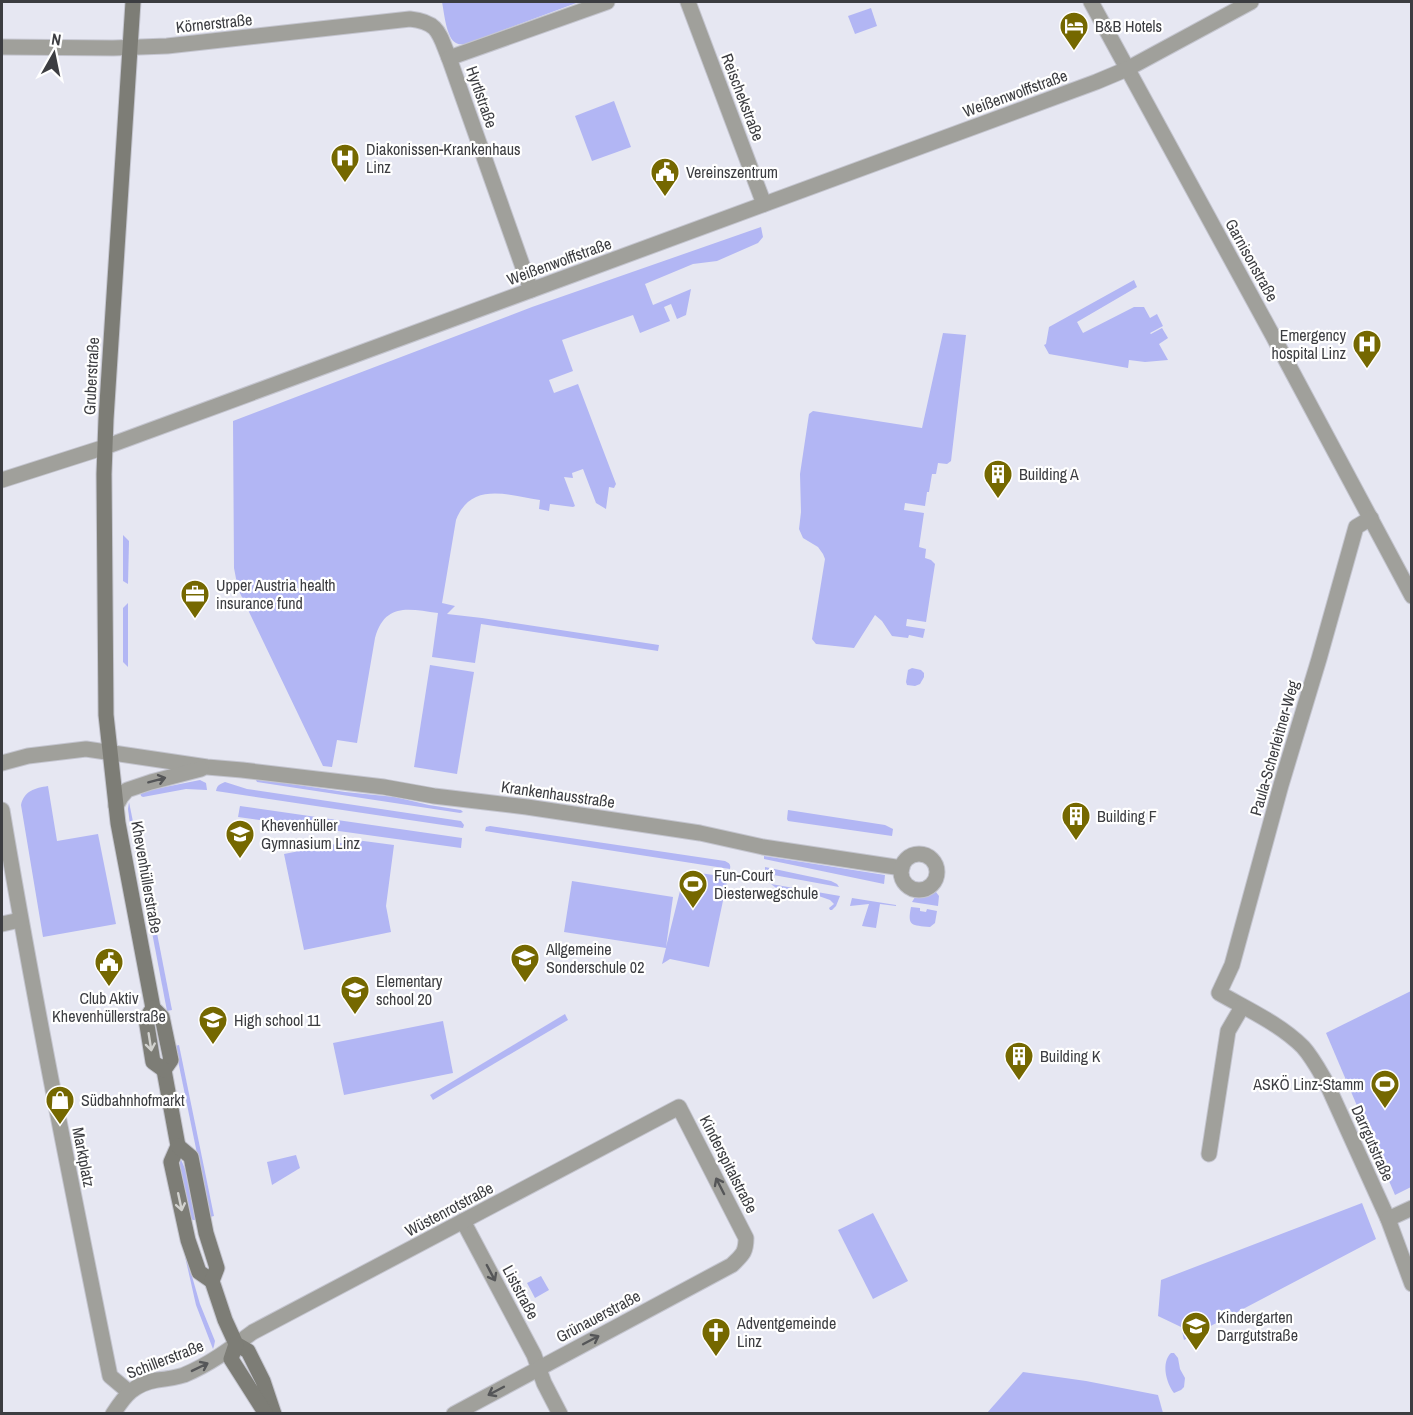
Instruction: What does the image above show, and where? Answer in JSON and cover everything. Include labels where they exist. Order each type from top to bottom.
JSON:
[{"type":"main road","name":"Gruberstraße","points":[[110,752],[106,716],[105,447],[133,2]]},
{"type":"main road","name":"Khevenhüllerstraße","points":[[110,752],[118,823],[153,1008],[162,1017],[171,1060],[164,1070],[178,1146],[171,1162],[188,1240],[199,1272],[212,1281],[236,1344],[248,1351],[263,1381],[274,1413]]},
{"type":"main road","name":"Khevenhüllerstraße","points":[[236,1344],[231,1359],[267,1413]]},
{"type":"street","points":[[449,58],[607,2]]},
{"type":"street","name":"Reischekstraße","points":[[688,2],[764,204]]},
{"type":"street","name":"Garnisonstraße","points":[[1090,2],[1274,336],[1412,596]]},
{"type":"street","name":"Weißenwolffstraße","points":[[2,480],[105,447],[1096,82],[1127,69],[1251,2]]},
{"type":"street","name":"Körnerstraße","points":[[2,48],[167,46],[410,19],[428,22]]},
{"type":"street","name":"Hyrtlstraße","points":[[428,22],[441,37],[531,290]]},
{"type":"street","name":"Paula-Scherleitner-Weg","points":[[1219,993],[1232,965],[1356,526],[1371,518]]},
{"type":"street","name":"Krankenhausstraße","points":[[2,763],[28,756],[86,749],[207,767],[384,787],[434,796],[539,808],[700,833],[763,847],[902,868]]},
{"type":"street","name":"Krankenhausstraße","points":[[116,806],[127,790],[207,767]]},
{"type":"street","name":"Marktplatz","points":[[2,810],[62,1138],[110,1376],[129,1392]]},
{"type":"street","points":[[2,924],[21,920]]},
{"type":"street","name":"Darrgutstraße","points":[[1219,993],[1292,1037],[1315,1063],[1326,1082],[1388,1219],[1412,1284]]},
{"type":"street","points":[[1209,1154],[1228,1031],[1242,1006]]},
{"type":"street","name":"Wüstenrotstraße","points":[[236,1344],[253,1332],[679,1107]]},
{"type":"street","name":"Kinderspitalstraße","points":[[679,1107],[746,1238]]},
{"type":"street","points":[[1388,1219],[1412,1208]]},
{"type":"street","name":"Liststraße","points":[[463,1221],[534,1355],[544,1383],[560,1413]]},
{"type":"street","name":"Grünauerstraße","points":[[454,1413],[732,1265],[742,1256],[746,1248],[746,1238]]},
{"type":"street","name":"Schillerstraße","points":[[113,1413],[129,1392],[148,1382],[182,1376],[215,1360],[236,1344]]},
{"type":"shaded area","points":[[442,2],[579,2],[460,44],[450,36]]},
{"type":"shaded area","points":[[871,8],[877,26],[855,34],[848,16]]},
{"type":"shaded area","points":[[614,101],[631,147],[592,161],[575,116]]},
{"type":"shaded area","points":[[761,227],[763,237],[758,243],[717,261],[693,264],[645,284],[653,305],[691,289],[686,315],[677,319],[671,304],[664,307],[670,321],[640,333],[633,315],[562,340],[573,371],[549,380],[554,393],[578,384],[616,484],[614,488],[609,487],[606,509],[596,503],[583,469],[572,473],[573,478],[564,477],[575,506],[573,507],[550,504],[549,511],[539,509],[540,500],[492,493],[471,500],[456,520],[442,603],[455,606],[447,614],[659,645],[658,651],[481,624],[475,663],[432,657],[438,613],[408,610],[392,613],[379,626],[375,638],[357,743],[337,740],[332,767],[323,766],[238,589],[234,568],[233,421],[532,307]]},
{"type":"shaded area","points":[[567,254],[571,263],[557,269],[548,271],[534,266]]},
{"type":"shaded area","points":[[1134,280],[1137,287],[1077,322],[1083,333],[1134,307],[1144,307],[1150,318],[1157,314],[1163,326],[1150,333],[1162,328],[1168,338],[1159,344],[1168,360],[1145,362],[1129,360],[1128,368],[1049,354],[1044,345],[1049,327]]},
{"type":"shaded area","points":[[943,333],[966,335],[951,461],[947,464],[938,463],[936,474],[932,474],[925,506],[905,503],[904,510],[924,513],[919,547],[926,549],[925,558],[935,564],[926,622],[907,619],[906,626],[925,629],[923,638],[909,635],[908,638],[892,636],[875,615],[854,648],[816,644],[812,639],[825,559],[818,547],[803,538],[799,529],[800,474],[809,414],[813,411],[922,428]]},
{"type":"shaded area","points":[[123,535],[129,541],[128,584],[123,581]]},
{"type":"shaded area","points":[[128,603],[128,667],[123,662],[123,608]]},
{"type":"shaded area","points":[[430,665],[474,672],[457,774],[414,767]]},
{"type":"shaded area","points":[[912,668],[924,673],[920,684],[915,686],[907,685],[906,682],[908,670]]},
{"type":"shaded area","points":[[258,779],[395,797],[463,812],[257,782]]},
{"type":"shaded area","points":[[200,780],[206,783],[207,790],[186,789],[143,797],[140,792]]},
{"type":"shaded area","points":[[225,782],[247,789],[461,821],[464,825],[463,828],[216,791],[219,785]]},
{"type":"shaded area","points":[[48,786],[57,841],[98,834],[116,924],[43,937],[21,805],[22,800],[31,791]]},
{"type":"shaded area","points":[[129,802],[148,896],[145,900],[130,824]]},
{"type":"shaded area","points":[[240,806],[462,838],[461,848],[238,817]]},
{"type":"shaded area","points":[[788,810],[885,825],[893,829],[892,836],[788,821]]},
{"type":"shaded area","points":[[486,827],[725,861],[729,864],[730,869],[485,831]]},
{"type":"shaded area","points":[[356,840],[394,845],[386,906],[391,932],[304,950],[284,854]]},
{"type":"shaded area","points":[[764,856],[885,875],[884,884],[764,859]]},
{"type":"shaded area","points":[[765,867],[831,881],[839,887],[768,874],[765,872]]},
{"type":"shaded area","points":[[685,871],[728,877],[709,967],[670,959],[662,964],[666,948],[564,932],[572,881],[673,897],[666,947]]},
{"type":"shaded area","points":[[771,884],[840,896],[836,906],[830,910],[829,908],[834,904],[830,900],[799,889],[788,897]]},
{"type":"shaded area","points":[[933,892],[939,896],[938,906],[912,902],[915,897]]},
{"type":"shaded area","points":[[852,898],[896,906],[880,904],[876,928],[862,926],[869,904],[850,906]]},
{"type":"shaded area","points":[[911,907],[920,908],[920,911],[926,912],[927,909],[937,911],[935,923],[930,927],[912,924]]},
{"type":"shaded area","points":[[150,922],[155,923],[172,1010],[167,1011]]},
{"type":"shaded area","name":"ASKÖ Linz-Stamm","points":[[1411,991],[1411,1187],[1395,1195],[1326,1033]]},
{"type":"shaded area","points":[[565,1014],[568,1020],[433,1100],[430,1095]]},
{"type":"shaded area","points":[[443,1021],[453,1073],[344,1095],[333,1043]]},
{"type":"shaded area","points":[[179,1045],[214,1216],[210,1217],[175,1046]]},
{"type":"shaded area","points":[[179,1155],[189,1178],[198,1220],[190,1218],[177,1157]]},
{"type":"shaded area","points":[[296,1155],[300,1168],[272,1185],[267,1162]]},
{"type":"shaded area","points":[[1362,1203],[1376,1239],[1184,1340],[1181,1327],[1158,1316],[1161,1280]]},
{"type":"shaded area","points":[[873,1213],[908,1281],[873,1299],[838,1230]]},
{"type":"shaded area","points":[[184,1252],[200,1304],[215,1341],[213,1349],[196,1305]]},
{"type":"shaded area","points":[[541,1276],[549,1290],[535,1298],[527,1283]]},
{"type":"shaded area","points":[[1171,1353],[1178,1358],[1185,1378],[1184,1387],[1174,1393],[1165,1367]]},
{"type":"shaded area","points":[[1023,1372],[1158,1395],[1163,1413],[987,1413]]},
{"type":"place","name":"B&B Hotels","points":[[1074,52]]},
{"type":"place","name":"Diakonissen-Krankenhaus Linz","points":[[345,184]]},
{"type":"place","name":"Vereinszentrum","points":[[665,198]]},
{"type":"place","name":"Emergency hospital Linz","points":[[1367,370]]},
{"type":"place","name":"Building A","points":[[998,500]]},
{"type":"place","name":"Upper Austria health insurance fund","points":[[195,620]]},
{"type":"place","name":"Building F","points":[[1076,842]]},
{"type":"place","name":"Khevenhüller Gymnasium Linz","points":[[240,860]]},
{"type":"place","name":"Fun-Court Diesterwegschule","points":[[693,910]]},
{"type":"place","name":"Allgemeine Sonderschule 02","points":[[525,984]]},
{"type":"place","name":"Club Aktiv Khevenhüllerstraße","points":[[109,988]]},
{"type":"place","name":"Elementary school 20","points":[[355,1016]]},
{"type":"place","name":"High school 11","points":[[213,1046]]},
{"type":"place","name":"Building K","points":[[1019,1082]]},
{"type":"place","name":"ASKÖ Linz-Stamm","points":[[1385,1110]]},
{"type":"place","name":"Südbahnhofmarkt","points":[[60,1126]]},
{"type":"place","name":"Kindergarten Darrgutstraße","points":[[1196,1352]]},
{"type":"place","name":"Adventgemeinde Linz","points":[[716,1358]]}]
